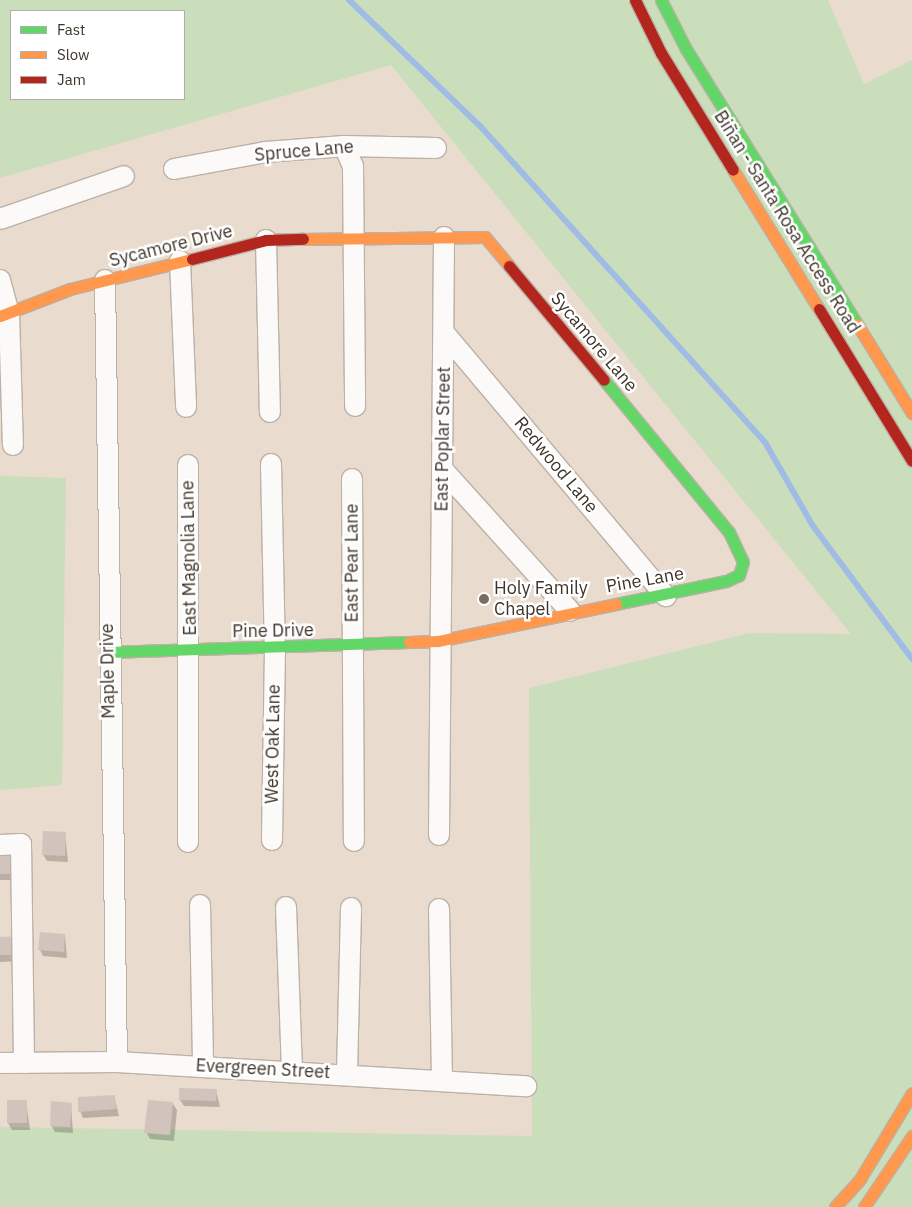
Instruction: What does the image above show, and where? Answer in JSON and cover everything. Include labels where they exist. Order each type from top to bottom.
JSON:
[{"type":"street","name":"Biñan - Santa Rosa Access Road","points":[[635,0],[661,53],[912,461]]},
{"type":"street","name":"Biñan - Santa Rosa Access Road","points":[[661,0],[762,173],[912,413]]},
{"type":"street","points":[[344,146],[353,166],[356,236],[355,406]]},
{"type":"street","name":"Spruce Lane","points":[[174,170],[266,152],[344,146],[436,148]]},
{"type":"street","points":[[743,184],[762,173]]},
{"type":"street","points":[[0,220],[124,176]]},
{"type":"street","name":"Sycamore Lane","points":[[356,236],[485,237],[729,532],[743,562],[739,575]]},
{"type":"street","name":"Sycamore Drive","points":[[4,315],[105,280],[266,240],[356,236]]},
{"type":"street","name":"East Poplar Street","points":[[440,835],[438,641],[444,471],[444,237]]},
{"type":"street","points":[[266,240],[270,412]]},
{"type":"street","points":[[180,261],[186,407]]},
{"type":"street","points":[[0,280],[13,446]]},
{"type":"street","name":"Maple Drive","points":[[105,280],[108,652],[117,1062]]},
{"type":"street","name":"Redwood Lane","points":[[445,334],[666,596]]},
{"type":"street","name":"West Oak Lane","points":[[271,464],[275,648],[272,840]]},
{"type":"street","name":"East Magnolia Lane","points":[[188,465],[190,651],[188,842]]},
{"type":"street","points":[[444,471],[570,611]]},
{"type":"street","name":"East Pear Lane","points":[[352,479],[354,841]]},
{"type":"street","name":"Pine Lane","points":[[438,641],[570,611],[666,596],[739,575]]},
{"type":"street","name":"Pine Drive","points":[[108,652],[352,647],[438,641]]},
{"type":"street","points":[[0,844],[21,844],[24,1063]]},
{"type":"street","points":[[200,905],[203,1067]]},
{"type":"street","points":[[286,907],[292,1072]]},
{"type":"street","points":[[347,1073],[351,908]]},
{"type":"street","points":[[439,909],[442,1080]]},
{"type":"street","name":"Evergreen Street","points":[[0,1063],[117,1062],[292,1072],[347,1073],[526,1086]]},
{"type":"street","points":[[835,1207],[860,1179],[912,1093]]},
{"type":"street","points":[[864,1207],[912,1136]]},
{"type":"green space","points":[[0,0],[828,0],[864,84],[912,60],[912,1207],[0,1207],[0,1127],[532,1136],[529,688],[749,633],[851,634],[391,65],[0,178]]},
{"type":"green space","points":[[0,476],[66,478],[62,785],[0,790]]},
{"type":"building","points":[[43,831],[66,832],[65,856],[42,855]]},
{"type":"building","points":[[0,852],[13,852],[13,874],[0,874]]},
{"type":"building","points":[[40,932],[65,934],[64,952],[38,950]]},
{"type":"building","points":[[19,936],[19,955],[0,955],[0,937]]},
{"type":"building","points":[[179,1088],[217,1089],[216,1101],[179,1100]]},
{"type":"building","points":[[115,1095],[116,1109],[78,1112],[78,1097]]},
{"type":"building","points":[[7,1100],[27,1100],[27,1123],[7,1123]]},
{"type":"building","points":[[148,1100],[173,1102],[170,1135],[144,1133]]},
{"type":"building","points":[[51,1101],[72,1103],[70,1127],[50,1126]]},
{"type":"waterway","points":[[349,0],[481,127],[766,444],[813,526],[912,659]]},
{"type":"traffic: fast","points":[[661,0],[686,49],[857,324]]},
{"type":"traffic: fast","points":[[604,380],[729,532],[743,562],[739,575],[726,581],[616,604]]},
{"type":"traffic: fast","points":[[108,652],[409,642]]},
{"type":"traffic: slow","points":[[733,170],[819,309]]},
{"type":"traffic: slow","points":[[303,239],[485,237],[509,266]]},
{"type":"traffic: slow","points":[[0,316],[70,289],[192,259]]},
{"type":"traffic: slow","points":[[857,324],[912,413]]},
{"type":"traffic: slow","points":[[409,642],[438,641],[616,604]]},
{"type":"traffic: slow","points":[[835,1207],[860,1179],[912,1093]]},
{"type":"traffic: slow","points":[[864,1207],[912,1136]]},
{"type":"traffic: jam","points":[[635,0],[661,53],[733,170]]},
{"type":"traffic: jam","points":[[192,259],[266,240],[303,239]]},
{"type":"traffic: jam","points":[[509,266],[604,380]]},
{"type":"traffic: jam","points":[[819,309],[912,461]]},
{"type":"place","name":"Holy Family Chapel","points":[[484,599]]}]
